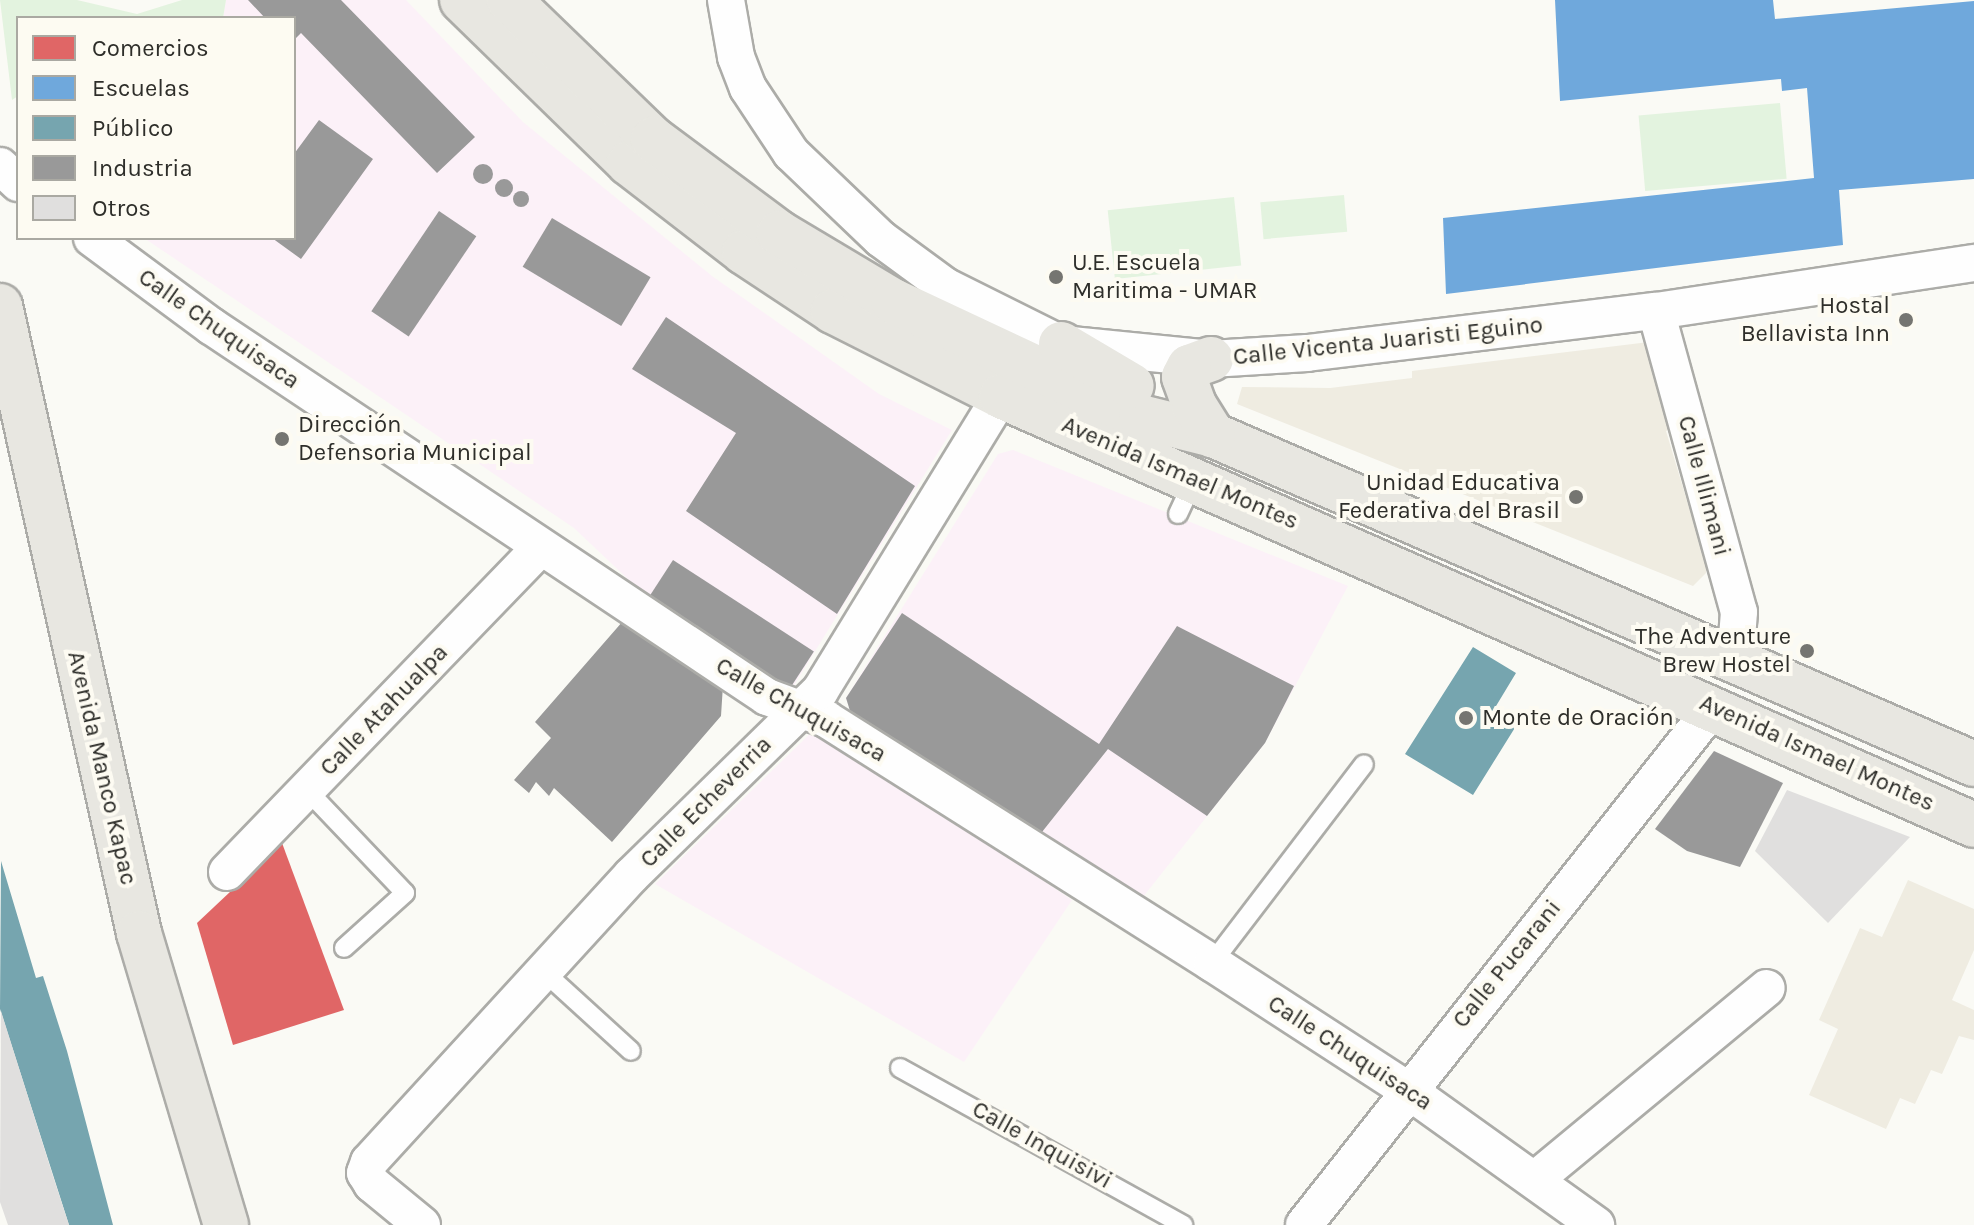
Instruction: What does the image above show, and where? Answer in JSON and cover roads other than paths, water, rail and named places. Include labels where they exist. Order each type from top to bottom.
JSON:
[{"type":"main road","name":"Avenida Ismael Montes","points":[[462,0],[629,163],[744,252],[833,311],[1001,396],[1187,496],[1714,706],[1974,825]]},
{"type":"main road","name":"Avenida Ismael Montes","points":[[509,0],[653,139],[779,233],[893,301],[1141,417],[1213,435],[1974,764]]},
{"type":"main road","name":"Avenida Manco Kapac","points":[[0,306],[139,933],[226,1225]]},
{"type":"main road","points":[[1061,344],[1213,435]]},
{"type":"main road","points":[[1211,359],[1189,367],[1184,377],[1194,405],[1213,435]]},
{"type":"main road","points":[[1187,496],[1213,435]]},
{"type":"main road","points":[[1714,706],[1735,663]]},
{"type":"street","name":"Calle Vicenta Juaristi Eguino","points":[[726,0],[736,57],[748,88],[791,153],[881,239],[945,286],[1061,344],[1211,359],[1307,353],[1656,311],[1974,263]]},
{"type":"street","points":[[0,166],[16,181]]},
{"type":"street","name":"Calle Chuquisaca","points":[[95,240],[211,326],[767,697],[826,719],[1212,963],[1537,1178],[1596,1225]]},
{"type":"street","name":"Calle Illimani","points":[[1656,311],[1739,612],[1735,663]]},
{"type":"street","name":"Calle Echeverria","points":[[422,1225],[365,1173],[542,970],[820,691],[1001,396]]},
{"type":"street","name":"Calle Atahualpa","points":[[227,872],[540,548]]},
{"type":"street","name":"Calle Pucarani","points":[[1304,1225],[1398,1107],[1406,1089],[1714,706]]},
{"type":"street","points":[[1537,1178],[1767,988]]},
{"type":"lane","points":[[1212,963],[1364,764]]},
{"type":"lane","points":[[307,790],[405,893],[344,948]]},
{"type":"lane","points":[[542,970],[631,1051]]},
{"type":"lane","name":"Calle Inquisivi","points":[[900,1068],[1183,1225]]},
{"type":"place","name":"U.E. Escuela Maritima - UMAR","points":[[1056,277]]},
{"type":"place","name":"Hostal Bellavista Inn","points":[[1906,320]]},
{"type":"place","name":"Dirección Defensoria Municipal","points":[[282,439]]},
{"type":"place","name":"Unidad Educativa Federativa del Brasil","points":[[1576,497]]},
{"type":"place","name":"The Adventure Brew Hostel","points":[[1807,651]]},
{"type":"place","name":"Monte de Oración","points":[[1466,718]]}]
